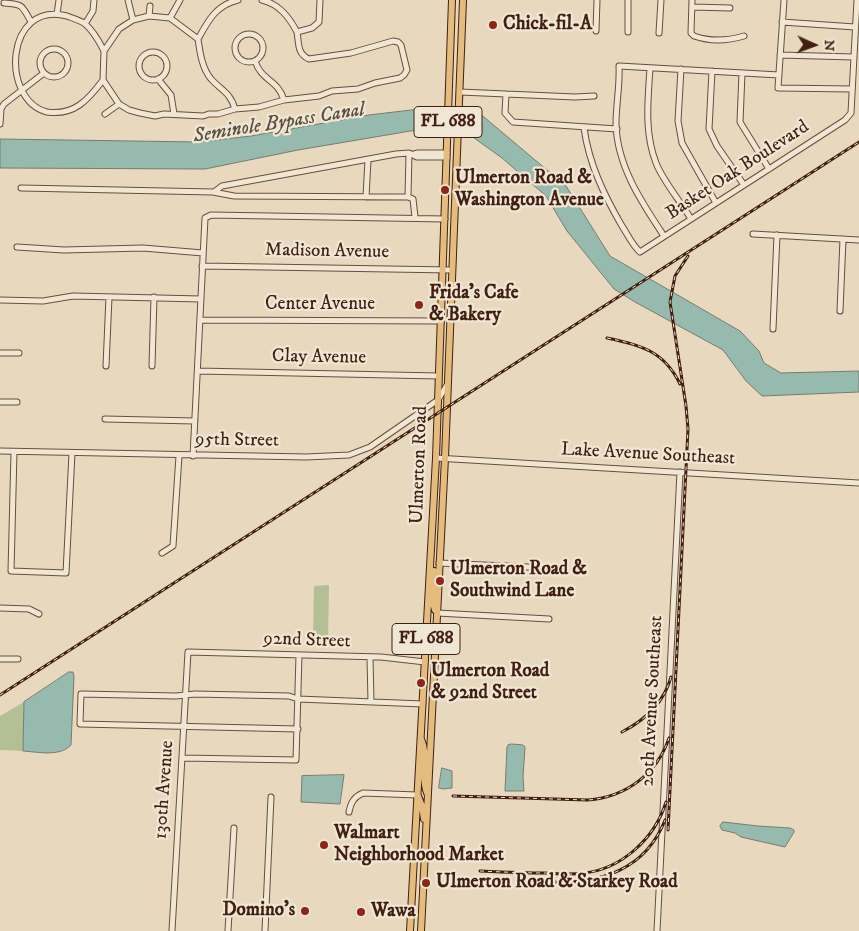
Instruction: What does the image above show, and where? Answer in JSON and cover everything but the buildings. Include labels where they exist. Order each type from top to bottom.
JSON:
[{"type":"main road","name":"Ulmerton Road","points":[[410,931],[436,458],[452,0]]},
{"type":"main road","name":"Ulmerton Road","points":[[421,931],[445,458],[462,0]]},
{"type":"main road","points":[[431,544],[435,548],[433,603],[437,613]]},
{"type":"main road","points":[[425,662],[429,672],[427,711],[432,720]]},
{"type":"main road","points":[[421,738],[425,747],[423,784],[428,794]]},
{"type":"main road","points":[[417,795],[422,806],[423,818],[426,822]]},
{"type":"street","points":[[57,14],[59,0]]},
{"type":"street","points":[[85,24],[94,11],[94,0]]},
{"type":"street","points":[[128,0],[133,20]]},
{"type":"street","points":[[170,18],[180,0]]},
{"type":"street","points":[[235,109],[228,94],[206,73],[202,63],[198,39],[213,14],[222,6],[238,0]]},
{"type":"street","points":[[102,80],[119,104],[140,114],[155,116],[174,114],[203,116],[226,113],[235,109],[259,107],[284,100],[319,96],[332,91],[358,89],[400,78],[407,70],[401,45],[398,42],[392,41],[352,53],[310,59],[303,56],[299,50],[297,32],[285,14],[276,6],[262,0]]},
{"type":"street","points":[[297,32],[312,28],[319,22],[320,0]]},
{"type":"street","points":[[596,31],[597,0]]},
{"type":"street","points":[[628,0],[628,32]]},
{"type":"street","points":[[659,33],[661,0]]},
{"type":"street","points":[[692,0],[692,33],[694,36],[719,41],[729,41],[744,36]]},
{"type":"street","points":[[784,0],[778,88],[852,90],[857,0]]},
{"type":"street","points":[[4,3],[17,4],[23,7],[30,20]]},
{"type":"street","points":[[149,16],[150,6]]},
{"type":"street","points":[[692,7],[730,8]]},
{"type":"street","points":[[15,33],[37,16],[57,14],[85,24],[94,34],[104,51]]},
{"type":"street","points":[[14,92],[32,108],[54,113],[67,111],[86,101],[102,80],[104,51],[119,29],[133,20],[149,16],[170,18],[198,39]]},
{"type":"street","points":[[782,22],[855,27]]},
{"type":"street","points":[[250,34],[261,40],[263,52],[260,58],[255,61],[248,62],[242,60],[235,50],[239,38],[244,35],[250,34]]},
{"type":"street","points":[[53,49],[60,50],[65,54],[68,62],[67,69],[63,74],[57,77],[44,73],[41,60],[47,51],[53,49]]},
{"type":"street","points":[[156,52],[165,59],[166,70],[158,79],[153,80],[142,75],[139,64],[145,54],[156,52]]},
{"type":"street","points":[[780,55],[854,57]]},
{"type":"street","points":[[255,61],[258,72],[281,90],[284,100]]},
{"type":"street","points":[[664,236],[642,203],[628,174],[620,148],[617,129],[620,66],[779,74]]},
{"type":"street","points":[[650,68],[647,125],[650,143],[657,165],[691,219]]},
{"type":"street","points":[[681,69],[678,121],[682,143],[716,203]]},
{"type":"street","points":[[712,71],[709,128],[717,146],[744,185]]},
{"type":"street","points":[[0,124],[1,109],[14,92],[44,73]]},
{"type":"street","points":[[742,73],[740,122],[770,169]]},
{"type":"street","points":[[158,79],[170,95],[174,114]]},
{"type":"street","name":"Basket Oak Boulevard","points":[[584,128],[588,152],[599,184],[640,252],[845,120],[851,113],[852,90]]},
{"type":"street","points":[[460,92],[576,97],[594,96]]},
{"type":"street","points":[[506,94],[505,113],[512,122],[617,129]]},
{"type":"street","points":[[105,114],[119,104]]},
{"type":"street","points":[[213,192],[222,186],[396,154],[447,155]]},
{"type":"street","points":[[408,197],[412,154]]},
{"type":"street","points":[[366,197],[368,160]]},
{"type":"street","points":[[21,188],[213,192],[234,196],[408,197],[413,199],[415,217]]},
{"type":"street","points":[[193,456],[205,220],[211,215],[445,219]]},
{"type":"street","points":[[753,234],[859,240]]},
{"type":"street","points":[[773,329],[777,235]]},
{"type":"street","points":[[840,311],[843,239]]},
{"type":"street","points":[[17,247],[64,250],[143,248],[202,253]]},
{"type":"street","name":"Madison Avenue","points":[[202,266],[443,268],[452,270]]},
{"type":"street","points":[[0,300],[43,301],[73,296],[201,299]]},
{"type":"street","points":[[106,366],[109,297]]},
{"type":"street","points":[[152,366],[154,297]]},
{"type":"street","name":"Center Avenue","points":[[200,320],[441,321]]},
{"type":"street","points":[[0,353],[19,353]]},
{"type":"street","name":"Clay Avenue","points":[[198,371],[439,376]]},
{"type":"street","name":"95th Street","points":[[0,451],[179,456],[319,457],[349,455],[370,447],[438,400],[448,384]]},
{"type":"street","points":[[0,402],[17,402]]},
{"type":"street","points":[[105,420],[195,421]]},
{"type":"street","points":[[14,452],[11,571],[66,573],[72,453]]},
{"type":"street","points":[[162,553],[173,546],[179,456]]},
{"type":"street","name":"Lake Avenue Southeast","points":[[436,458],[859,482]]},
{"type":"street","name":"20th Avenue Southeast","points":[[657,931],[680,472]]},
{"type":"street","points":[[439,563],[550,568]]},
{"type":"street","points":[[0,608],[29,609],[39,614]]},
{"type":"street","points":[[437,613],[549,619]]},
{"type":"street","name":"92nd Street","points":[[188,652],[299,655],[425,662]]},
{"type":"street","name":"130th Avenue","points":[[172,931],[188,652]]},
{"type":"street","points":[[183,758],[296,760],[299,655]]},
{"type":"street","points":[[370,658],[371,702]]},
{"type":"street","points":[[0,659],[18,659]]},
{"type":"street","points":[[298,729],[80,724],[81,694],[289,696],[298,699],[423,704]]},
{"type":"street","points":[[349,812],[352,800],[364,793],[417,795]]},
{"type":"street","points":[[264,931],[271,797]]},
{"type":"street","points":[[228,931],[234,828]]},
{"type":"green space","points":[[329,585],[328,642],[315,644],[313,639],[314,586]]},
{"type":"green space","points":[[24,702],[23,751],[0,750],[0,716]]},
{"type":"water","points":[[440,107],[440,126],[298,150],[205,169],[0,168],[0,139],[199,142],[251,136],[369,115]]},
{"type":"water","points":[[478,112],[566,186],[610,256],[740,331],[759,351],[764,363],[781,373],[859,371],[859,392],[762,396],[746,381],[723,350],[614,289],[567,231],[546,196],[502,158],[463,130],[463,113]]},
{"type":"water","points":[[69,672],[73,672],[74,677],[71,745],[66,749],[55,752],[23,751],[24,702]]},
{"type":"water","points":[[512,744],[525,747],[524,791],[505,791],[507,747]]},
{"type":"water","points":[[442,768],[452,771],[452,788],[439,788]]},
{"type":"water","points":[[344,775],[340,804],[301,802],[302,776]]},
{"type":"water","points":[[723,822],[790,828],[794,832],[785,847],[741,837],[735,833],[722,830],[720,826]]},
{"type":"railway","points":[[0,695],[859,142]]},
{"type":"railway","points":[[668,830],[688,429],[670,302],[675,276],[688,256]]},
{"type":"railway","points":[[607,338],[650,351],[667,364],[680,384]]},
{"type":"railway","points":[[622,732],[652,710],[664,695],[671,677]]},
{"type":"railway","points":[[453,796],[588,800],[602,798],[627,789],[648,773],[664,751],[669,738]]},
{"type":"railway","points":[[480,871],[569,874],[598,870],[624,858],[635,850],[654,828],[666,802]]},
{"type":"railway","points":[[552,882],[588,880],[620,870],[634,862],[646,851],[657,837],[665,820]]},
{"type":"place","name":"Chick-fil-A","points":[[493,25]]},
{"type":"place","name":"Ulmerton Road & Washington Avenue","points":[[445,190]]},
{"type":"place","name":"Frida's Cafe & Bakery","points":[[419,305]]},
{"type":"place","name":"Ulmerton Road & Southwind Lane","points":[[440,581]]},
{"type":"place","name":"Ulmerton Road & 92nd Street","points":[[421,683]]},
{"type":"place","name":"Walmart Neighborhood Market","points":[[324,845]]},
{"type":"place","name":"Ulmerton Road & Starkey Road","points":[[426,883]]},
{"type":"place","name":"Domino's","points":[[305,911]]},
{"type":"place","name":"Wawa","points":[[361,912]]},
{"type":"water label","name":"Seminole Bypass Canal","points":[[279,124]]}]
